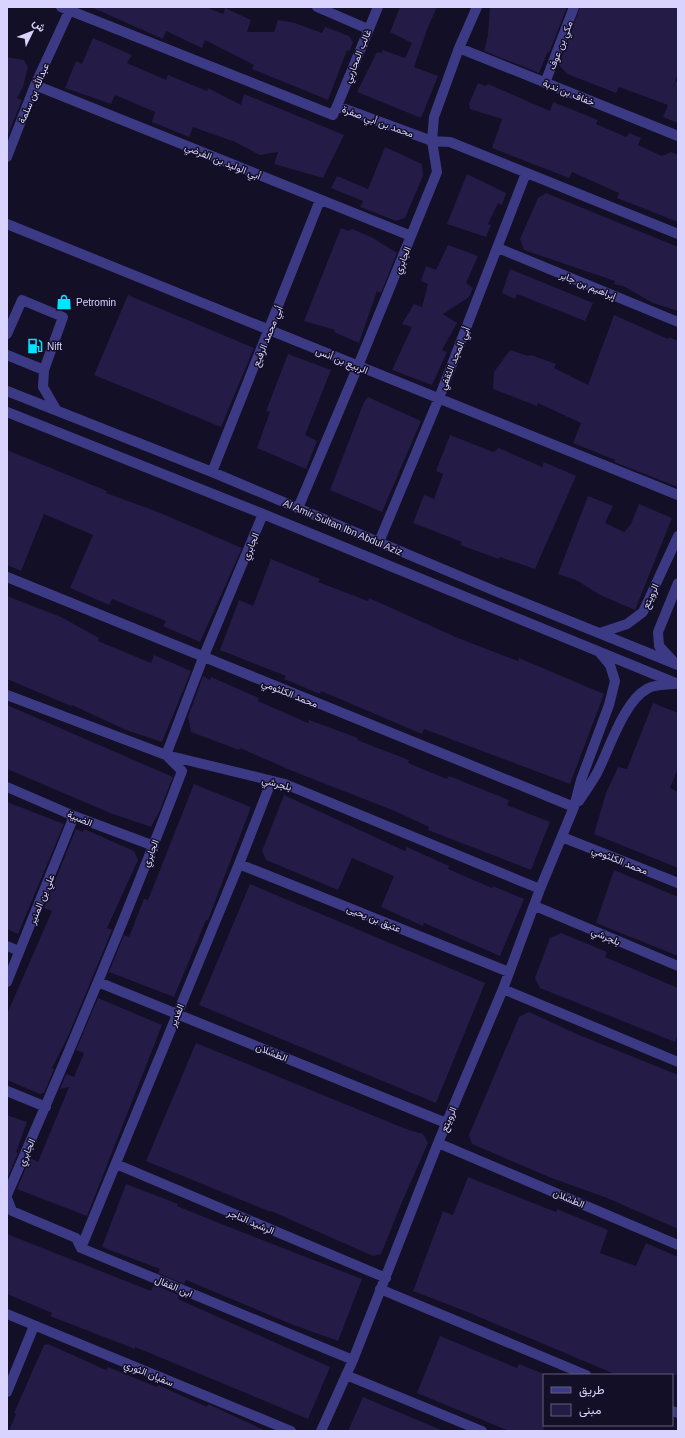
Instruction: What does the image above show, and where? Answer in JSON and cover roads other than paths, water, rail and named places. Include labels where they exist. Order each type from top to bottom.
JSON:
[{"type":"street","points":[[317,7],[368,29]]},
{"type":"street","name":"غالب المحاربي","points":[[337,106],[378,7]]},
{"type":"street","name":"الجابري","points":[[298,508],[437,172],[432,141],[434,117],[459,48],[477,7]]},
{"type":"street","name":"مكي بن عوف","points":[[545,83],[574,7]]},
{"type":"street","name":"عبدالله بن سلمة","points":[[7,158],[34,85],[67,8]]},
{"type":"street","name":"محمد بن أبي صفرة","points":[[67,8],[333,115],[337,106],[432,141],[450,142],[678,234]]},
{"type":"street","name":"خفاف بن ندبة","points":[[459,48],[678,136]]},
{"type":"street","name":"أبي الوليد بن الفرضي","points":[[34,85],[411,236]]},
{"type":"street","name":"أبي المجد الثقفي","points":[[379,542],[439,398],[526,173]]},
{"type":"street","name":"أبي محمد الرفيع","points":[[212,472],[270,330],[320,200]]},
{"type":"street","name":"الربيع بن أنس","points":[[7,224],[678,495]]},
{"type":"street","name":"إبراهيم بن جابر","points":[[498,248],[678,322]]},
{"type":"street","points":[[7,334],[22,300],[63,317],[44,370],[43,387],[57,412]]},
{"type":"street","points":[[7,355],[44,370]]},
{"type":"street","name":"Al Amir Sultan Ibn Abdul Aziz","points":[[7,391],[212,472],[677,664]]},
{"type":"street","name":"Al Amir Sultan Ibn Abdul Aziz","points":[[7,412],[264,514],[678,684]]},
{"type":"street","name":"الجابري","points":[[7,1197],[46,1107],[154,846],[182,771],[166,755],[203,658],[264,514]]},
{"type":"street","name":"الرويتع","points":[[600,633],[627,624],[644,612],[678,536]]},
{"type":"street","name":"محمد الكلثومي","points":[[7,577],[574,808]]},
{"type":"street","name":"الرويتع","points":[[677,664],[659,646],[658,632],[678,583]]},
{"type":"street","points":[[574,808],[581,780],[609,705],[615,681],[610,665],[600,653]]},
{"type":"street","points":[[574,808],[597,773],[623,718],[635,700],[646,689],[660,685],[678,684]]},
{"type":"street","name":"بلجرشي","points":[[7,695],[166,755],[271,782],[285,784],[540,889]]},
{"type":"street","name":"الغدير","points":[[81,1248],[176,1013],[239,864],[271,782]]},
{"type":"street","name":"الضبية","points":[[7,787],[74,816],[154,846]]},
{"type":"street","name":"الرويتع","points":[[321,1431],[353,1360],[438,1142],[503,989],[535,906],[540,889],[574,808]]},
{"type":"street","name":"علي بن المنير","points":[[7,982],[74,816]]},
{"type":"street","name":"محمد الكلثومي","points":[[562,837],[678,883]]},
{"type":"street","name":"عتيق بن يحيى","points":[[239,864],[509,972]]},
{"type":"street","name":"بلجرشي","points":[[535,906],[678,966]]},
{"type":"street","points":[[7,946],[19,951]]},
{"type":"street","name":"الطشلان","points":[[98,982],[446,1123]]},
{"type":"street","points":[[503,989],[678,1062]]},
{"type":"street","points":[[7,1091],[46,1107]]},
{"type":"street","name":"الطشلان","points":[[438,1142],[678,1245]]},
{"type":"street","name":"الرشيد التاجر","points":[[116,1164],[386,1278]]},
{"type":"street","name":"ابن القفال","points":[[7,1197],[12,1211],[76,1238],[81,1248],[353,1360]]},
{"type":"street","points":[[380,1289],[584,1374]]},
{"type":"street","name":"سفيان الثوري","points":[[7,1314],[291,1431]]},
{"type":"street","points":[[7,1392],[34,1326]]},
{"type":"street","points":[[346,1375],[482,1431]]},
{"type":"place","name":"Petromin","points":[[64,302]]},
{"type":"place","name":"Nift","points":[[35,346]]}]
